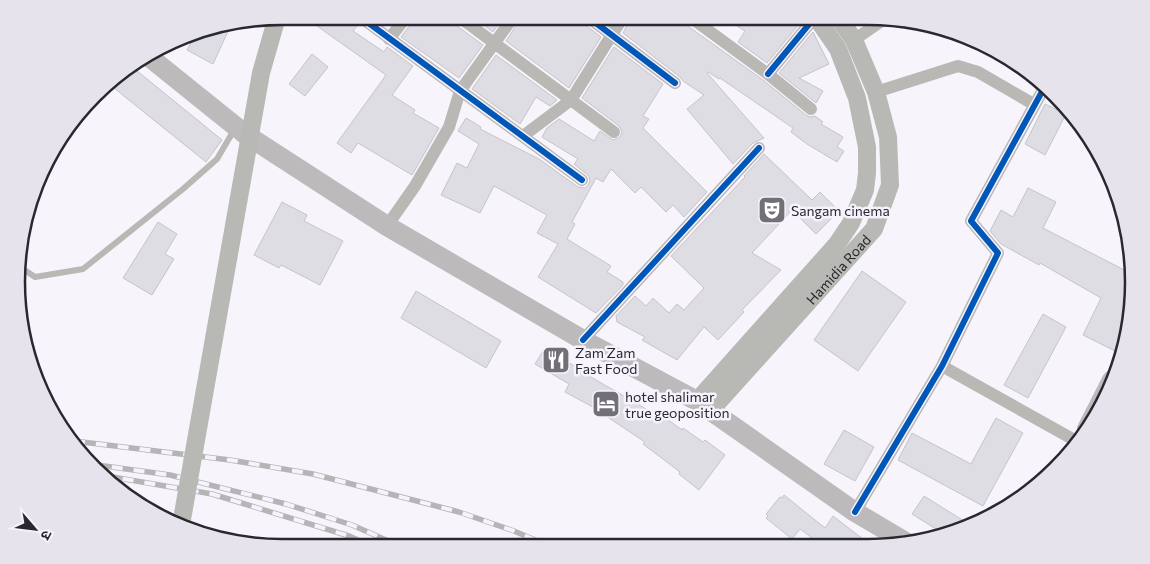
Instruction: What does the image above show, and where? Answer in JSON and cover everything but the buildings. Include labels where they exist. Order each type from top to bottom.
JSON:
[{"type":"main road","points":[[182,518],[261,73],[275,25]]},
{"type":"main road","name":"Hamidia Road","points":[[704,406],[837,244],[851,223],[865,190],[868,147],[857,98],[838,49],[822,25]]},
{"type":"main road","name":"Hamidia Road","points":[[704,406],[874,229],[877,221],[890,185],[888,137],[876,92],[854,40],[844,25]]},
{"type":"main road","points":[[152,59],[236,127],[387,226],[583,340],[704,406],[855,512],[898,537]]},
{"type":"main road","points":[[856,213],[877,221]]},
{"type":"street","points":[[371,25],[582,180]]},
{"type":"street","points":[[389,39],[399,25]]},
{"type":"street","points":[[470,25],[614,132]]},
{"type":"street","points":[[387,226],[415,186],[449,128],[460,91],[507,25]]},
{"type":"street","points":[[600,25],[674,83]]},
{"type":"street","points":[[522,136],[571,100],[617,25]]},
{"type":"street","points":[[701,25],[768,74],[811,109]]},
{"type":"street","points":[[768,74],[809,25]]},
{"type":"street","points":[[854,40],[875,25]]},
{"type":"street","points":[[876,92],[958,66],[978,72],[1035,105]]},
{"type":"street","points":[[855,512],[942,366],[998,253],[971,221],[1041,93]]},
{"type":"street","points":[[583,340],[760,148]]},
{"type":"street","points":[[942,366],[1072,438]]},
{"type":"lane","points":[[26,270],[35,277],[83,269],[184,189],[217,159],[236,127]]},
{"type":"railway","points":[[81,442],[230,460],[313,474],[459,512],[533,539]]},
{"type":"railway","points":[[102,466],[170,475],[286,504],[352,525],[384,539]]},
{"type":"railway","points":[[116,478],[212,494],[356,539]]},
{"type":"cycle path","points":[[371,25],[582,180]]},
{"type":"cycle path","points":[[599,25],[675,83]]},
{"type":"cycle path","points":[[768,74],[808,25]]},
{"type":"cycle path","points":[[855,512],[942,366],[998,253],[971,221],[1041,93]]},
{"type":"cycle path","points":[[583,340],[759,148]]},
{"type":"place","name":"Sangam cinema","points":[[772,210]]},
{"type":"place","name":"Zam Zam Fast Food","points":[[556,360]]},
{"type":"place","name":"hotel shalimar true geoposition","points":[[606,404]]}]
